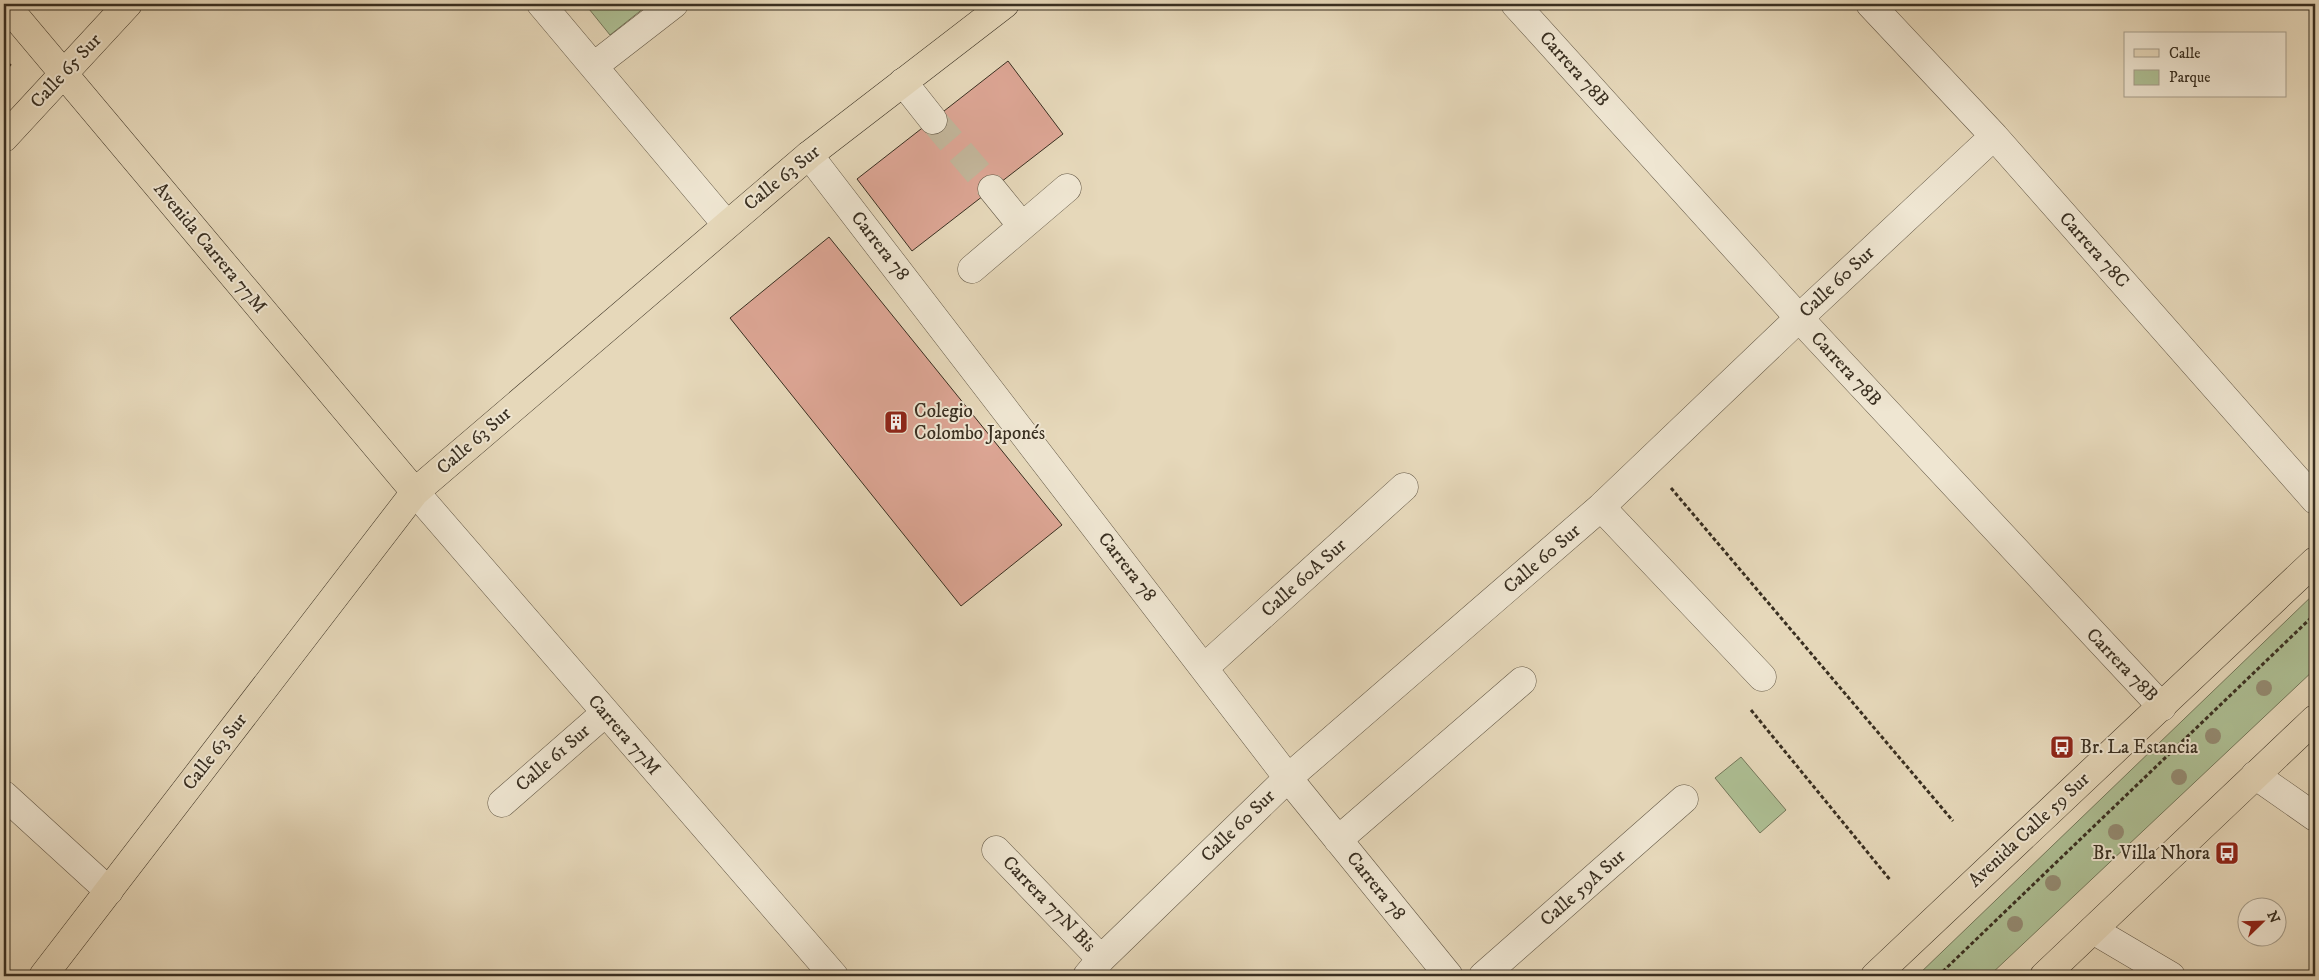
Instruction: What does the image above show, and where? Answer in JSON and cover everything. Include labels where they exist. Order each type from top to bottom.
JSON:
[{"type":"main road","name":"Avenida Carrera 77M","points":[[5,4],[415,492]]},
{"type":"main road","name":"Calle 65 Sur","points":[[4,138],[128,4]]},
{"type":"main road","name":"Calle 63 Sur","points":[[43,976],[415,492],[726,224],[809,155],[1005,4]]},
{"type":"main road","name":"Avenida Calle 59 Sur","points":[[1875,976],[2315,561]]},
{"type":"main road","points":[[2044,976],[2315,719]]},
{"type":"street","points":[[541,4],[726,224]]},
{"type":"street","points":[[594,66],[674,4]]},
{"type":"street","name":"Carrera 78B","points":[[1515,4],[1799,318],[2162,707]]},
{"type":"street","name":"Carrera 78C","points":[[1870,4],[1994,136],[2315,500]]},
{"type":"street","points":[[903,82],[933,120]]},
{"type":"street","name":"Calle 60 Sur","points":[[1094,968],[1288,778],[1601,507],[1799,318],[1994,136]]},
{"type":"street","name":"Carrera 78","points":[[809,155],[1288,778],[1338,840],[1437,972]]},
{"type":"street","points":[[972,269],[1067,188]]},
{"type":"street","points":[[992,189],[1022,226]]},
{"type":"street","name":"Calle 60A Sur","points":[[1204,668],[1404,487]]},
{"type":"street","name":"Carrera 77M","points":[[415,492],[834,976]]},
{"type":"street","points":[[1601,507],[1762,678]]},
{"type":"street","points":[[1338,840],[1522,681]]},
{"type":"street","name":"Calle 61 Sur","points":[[502,803],[605,713]]},
{"type":"street","points":[[2255,775],[2315,816]]},
{"type":"street","points":[[4,795],[109,891]]},
{"type":"street","name":"Calle 59A Sur","points":[[1483,976],[1684,799]]},
{"type":"street","name":"Carrera 77N Bis","points":[[996,850],[1094,968]]},
{"type":"street","points":[[2093,930],[2171,976]]},
{"type":"path","points":[[4,72],[14,61]]},
{"type":"path","points":[[1669,485],[1953,821]]},
{"type":"path","points":[[1938,976],[2315,614]]},
{"type":"green space","points":[[585,4],[649,4],[610,35]]},
{"type":"green space","points":[[2315,593],[2315,669],[1989,976],[1917,976]]},
{"type":"green space","points":[[1741,757],[1786,810],[1760,833],[1715,778]]},
{"type":"building","points":[[1008,61],[1063,134],[912,251],[857,179]]},
{"type":"building","name":"Colegio Colombo Japonés","points":[[829,237],[1062,525],[961,606],[730,318]]},
{"type":"tunnel","points":[[933,120],[992,189]]},
{"type":"place","name":"Colegio Colombo Japonés","points":[[896,422]]},
{"type":"place","name":"Br. La Estancia","points":[[2062,747]]},
{"type":"place","name":"Br. Villa Nhora","points":[[2227,853]]}]
